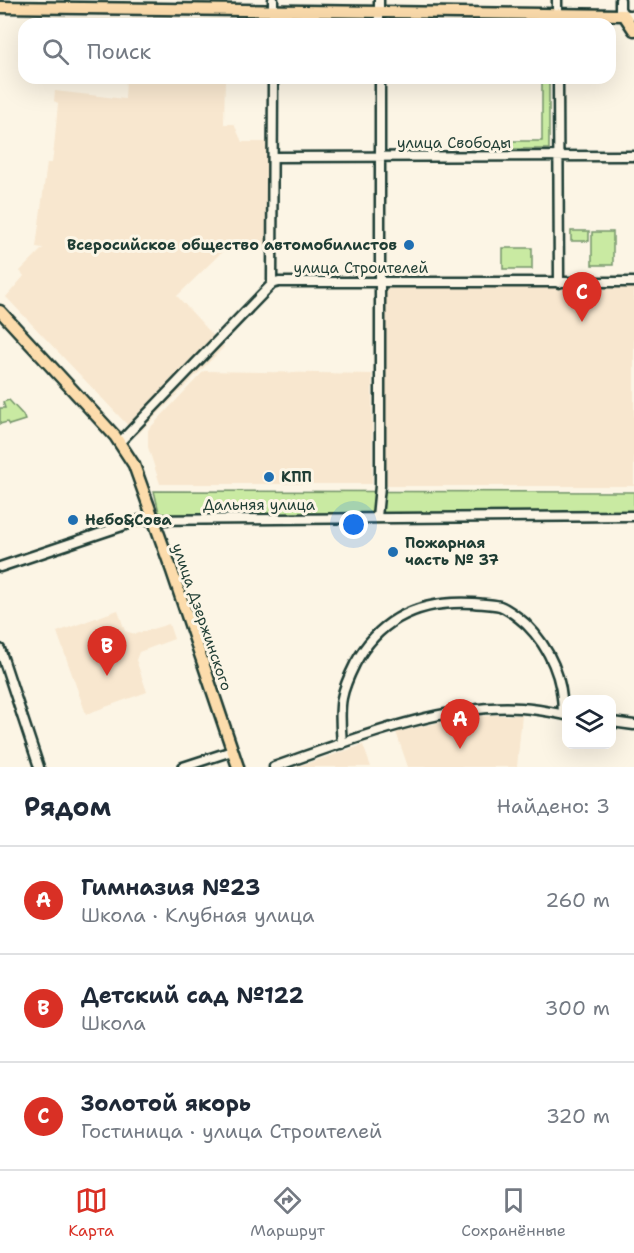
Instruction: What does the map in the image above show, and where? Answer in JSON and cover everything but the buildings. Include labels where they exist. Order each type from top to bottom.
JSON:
[{"type":"main road","points":[[0,7],[84,4],[273,5],[379,18]]},
{"type":"main road","points":[[575,18],[629,15],[634,30]]},
{"type":"main road","name":"улица Дзержинского","points":[[0,311],[120,442],[134,465],[238,767]]},
{"type":"street","points":[[379,0],[379,18]]},
{"type":"street","points":[[557,0],[557,18]]},
{"type":"street","points":[[620,0],[620,9],[629,15]]},
{"type":"street","points":[[272,284],[273,84]]},
{"type":"street","points":[[377,517],[380,486],[380,84]]},
{"type":"street","points":[[558,84],[559,283]]},
{"type":"street","name":"улица Свободы","points":[[273,157],[634,156]]},
{"type":"street","name":"улица Строителей","points":[[120,442],[272,284],[279,282],[634,282]]},
{"type":"street","name":"Дальняя улица","points":[[0,567],[140,520],[634,516]]},
{"type":"street","points":[[342,744],[342,697],[363,649],[389,622],[415,610],[440,603],[500,606],[515,614],[540,639],[550,655],[562,696]]},
{"type":"street","points":[[0,649],[39,767]]},
{"type":"street","points":[[274,767],[403,724],[460,712],[490,708],[562,715]]},
{"type":"street","points":[[616,723],[634,725]]},
{"type":"street","points":[[183,767],[232,750]]},
{"type":"shaded area","points":[[126,84],[225,84],[224,124],[234,124],[242,142],[270,142],[267,245],[229,245],[177,296],[224,347],[137,435],[6,297],[24,276],[20,271],[43,248],[36,247],[47,163],[52,163],[54,148],[58,103],[54,101],[55,91],[125,99]]},
{"type":"shaded area","points":[[377,279],[634,280],[634,486],[376,486]]},
{"type":"shaded area","points":[[204,371],[372,374],[372,484],[160,484],[148,447],[148,430]]},
{"type":"shaded area","points":[[118,610],[125,631],[135,634],[169,624],[174,639],[139,652],[136,660],[147,692],[86,714],[57,632]]},
{"type":"shaded area","points":[[522,715],[517,767],[408,767],[396,732],[465,717]]},
{"type":"shaded area","points":[[363,745],[371,767],[296,767]]},
{"type":"green space","points":[[542,84],[549,84],[549,149],[501,149],[501,141],[542,141]]},
{"type":"green space","points":[[571,231],[589,231],[589,241],[571,241]]},
{"type":"green space","points":[[592,232],[613,232],[613,265],[592,265]]},
{"type":"green space","points":[[503,248],[532,248],[532,269],[503,269]]},
{"type":"green space","points":[[9,400],[25,420],[9,425],[7,422],[0,424],[0,408],[5,408],[3,402]]},
{"type":"green space","points":[[154,491],[634,492],[634,512],[166,515],[159,512]]},
{"type":"place","name":"Всеросийское общество автомобилистов","points":[[409,245]]},
{"type":"place","name":"Золотой якорь","points":[[582,322]]},
{"type":"place","name":"КПП","points":[[269,477]]},
{"type":"place","name":"Небо&Сова","points":[[73,520]]},
{"type":"place","name":"Пожарная часть № 37","points":[[393,552]]},
{"type":"place","name":"Детский сад №122","points":[[107,676]]},
{"type":"place","name":"Гимназия №23","points":[[460,749]]}]
